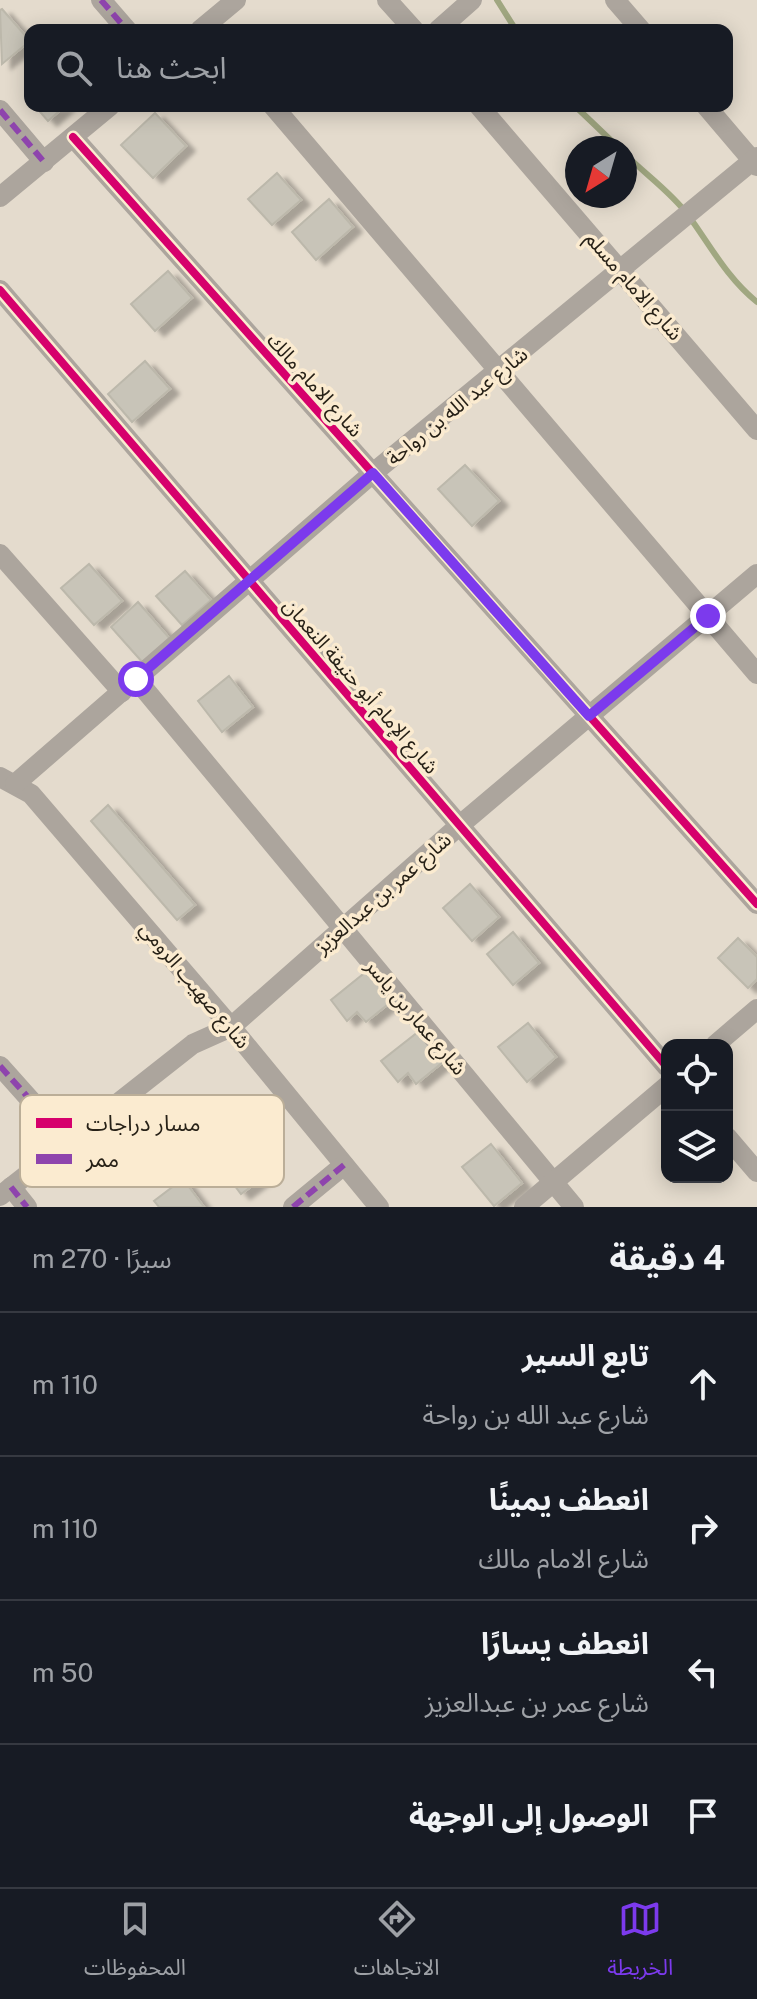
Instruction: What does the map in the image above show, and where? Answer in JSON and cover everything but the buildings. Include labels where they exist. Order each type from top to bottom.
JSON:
[{"type":"street","points":[[101,0],[122,24]]},
{"type":"street","points":[[210,24],[236,0]]},
{"type":"street","points":[[387,0],[409,24]]},
{"type":"street","points":[[445,24],[472,0]]},
{"type":"street","points":[[615,0],[636,24]]},
{"type":"street","points":[[0,110],[44,162]]},
{"type":"street","points":[[0,197],[103,112]]},
{"type":"street","points":[[278,112],[757,674]]},
{"type":"street","name":"شارع الامام مسلم","points":[[484,112],[757,430]]},
{"type":"street","points":[[711,112],[756,161]]},
{"type":"street","name":"شارع الامام مالك","points":[[73,137],[757,904]]},
{"type":"street","name":"شارع عبد الله بن رواحة","points":[[8,780],[129,686],[373,473],[756,161]]},
{"type":"street","name":"شارع الإمام أبو حنيفة النعمان","points":[[0,290],[661,1060]]},
{"type":"street","name":"شارع عمار بن ياسر","points":[[0,554],[129,686],[343,928],[574,1207]]},
{"type":"street","name":"شارع عمر بن عبدالعزيز","points":[[127,1095],[193,1044],[231,1027],[460,825],[757,574]]},
{"type":"street","name":"شارع صهيب الرومي","points":[[8,780],[31,794],[231,1027],[379,1207]]},
{"type":"street","points":[[722,1039],[757,1009]]},
{"type":"street","points":[[0,1066],[26,1095]]},
{"type":"street","points":[[524,1207],[661,1091]]},
{"type":"street","points":[[733,1144],[757,1172]]},
{"type":"street","points":[[293,1207],[344,1165]]},
{"type":"street","points":[[5,1192],[27,1207]]},
{"type":"waterway","points":[[497,0],[512,24]]},
{"type":"waterway","points":[[581,112],[606,136]]},
{"type":"waterway","points":[[637,165],[688,215],[728,272],[757,302]]},
{"type":"marked path","points":[[101,0],[122,24]]},
{"type":"marked path","points":[[0,110],[44,162]]},
{"type":"marked path","points":[[0,1066],[26,1095]]},
{"type":"marked path","points":[[293,1207],[344,1165]]},
{"type":"marked path","points":[[11,1187],[27,1207]]},
{"type":"cycle path","points":[[73,137],[757,904]]},
{"type":"cycle path","points":[[0,290],[661,1060]]},
{"type":"route","points":[[136,679],[373,473],[589,716],[708,616]]}]
